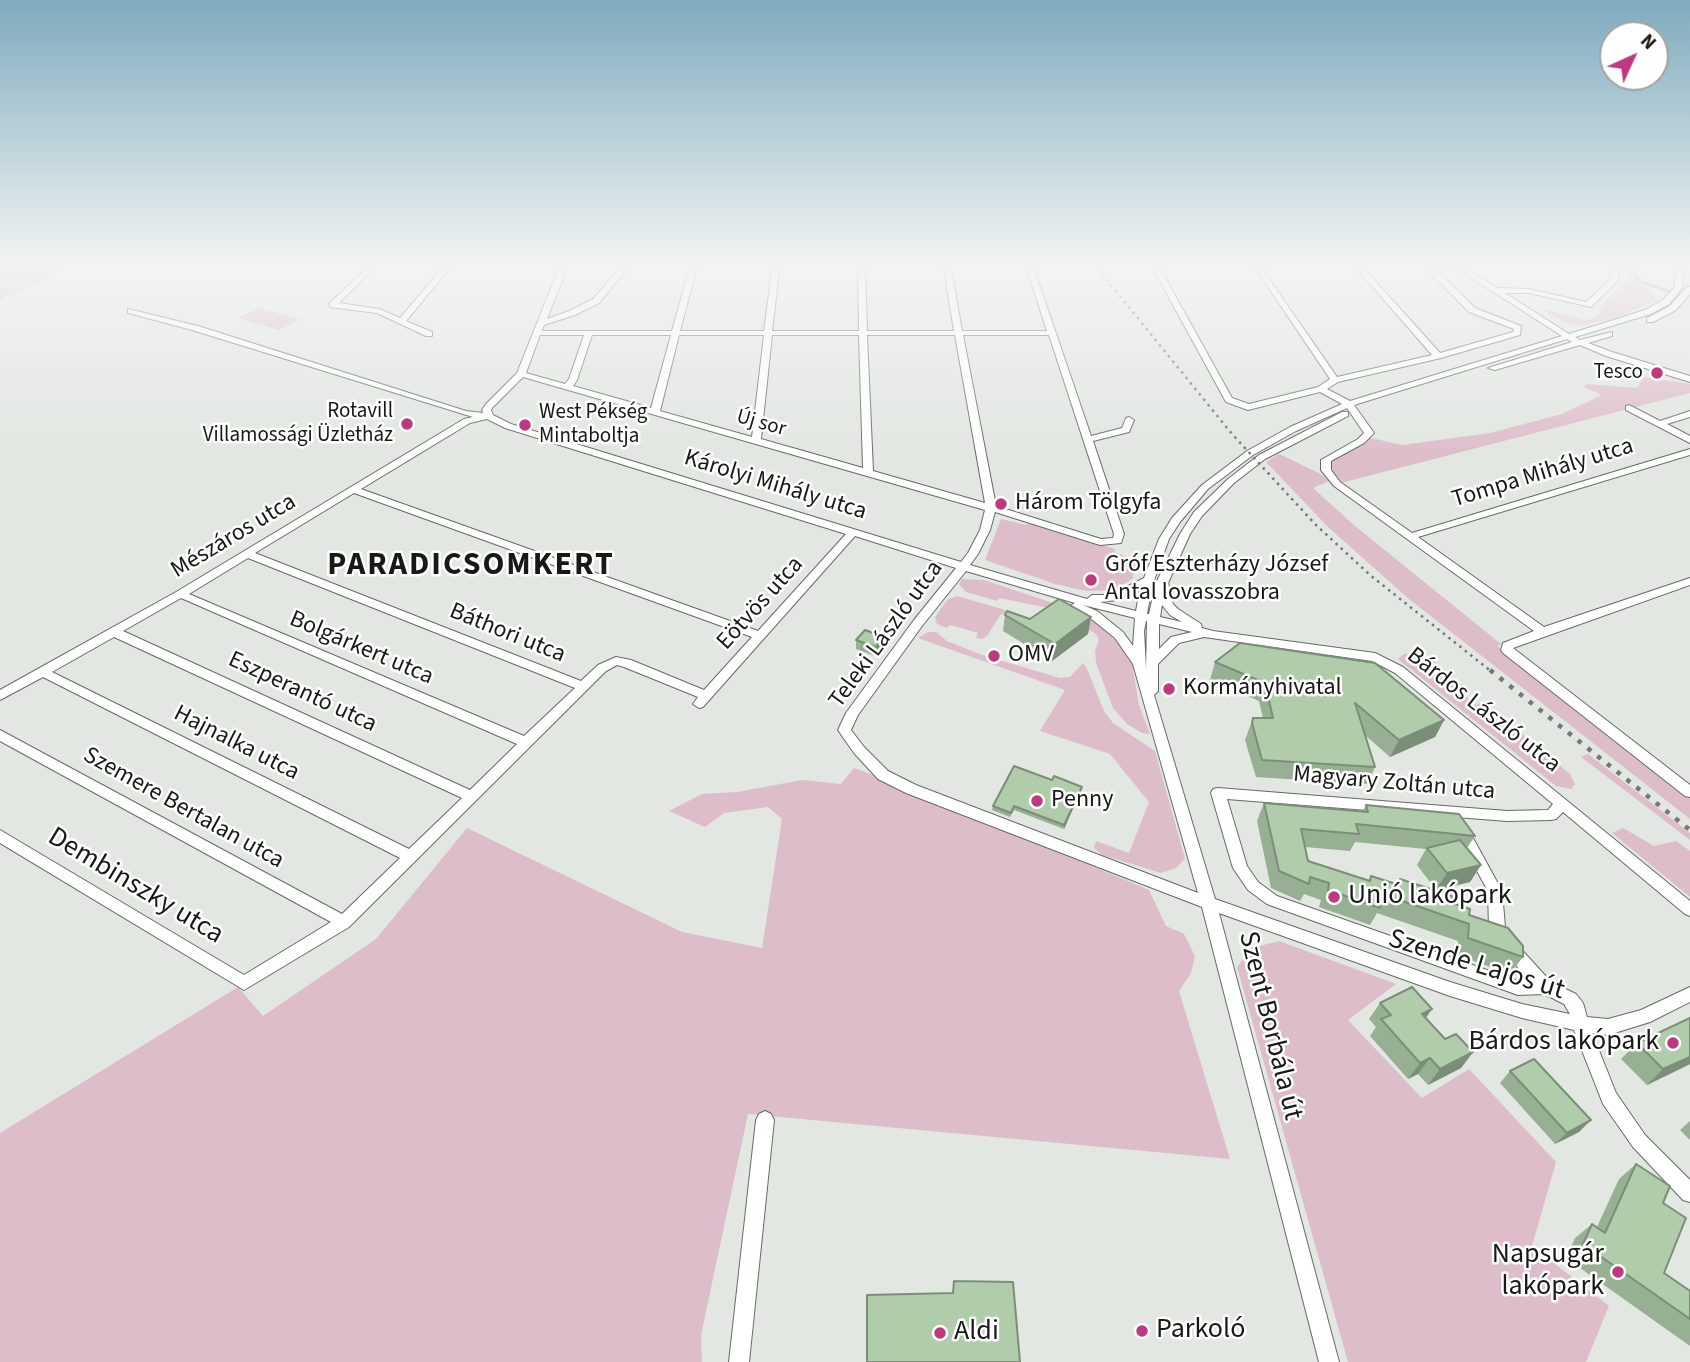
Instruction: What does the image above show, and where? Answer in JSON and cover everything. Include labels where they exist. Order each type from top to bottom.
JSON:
[{"type":"street","name":"Károlyi Mihály utca","points":[[190,327],[465,413],[489,417],[508,426],[964,565],[1079,603],[1139,621],[1209,633]]},
{"type":"street","points":[[412,327],[429,334]]},
{"type":"street","points":[[489,417],[486,410],[520,374],[541,327]]},
{"type":"street","points":[[655,412],[678,327]]},
{"type":"street","points":[[756,441],[770,327]]},
{"type":"street","points":[[864,327],[868,472]]},
{"type":"street","points":[[958,327],[991,508]]},
{"type":"street","points":[[1051,327],[1088,439],[1126,430],[1129,420]]},
{"type":"street","points":[[1188,327],[1228,400],[1240,406],[1255,406],[1321,389],[1335,380],[1514,335],[1518,331],[1514,327]]},
{"type":"street","points":[[1298,327],[1335,380]]},
{"type":"street","points":[[1412,327],[1438,356]]},
{"type":"street","points":[[1552,327],[1580,342],[1690,379]]},
{"type":"street","points":[[1351,407],[1601,327]]},
{"type":"street","points":[[1351,407],[1628,327]]},
{"type":"street","points":[[538,333],[1053,333]]},
{"type":"street","points":[[568,387],[573,380],[589,333]]},
{"type":"street","name":"Új sor","points":[[520,374],[868,472],[1100,542],[1117,541],[1119,534],[1088,439]]},
{"type":"street","points":[[1321,389],[1351,407],[1369,433],[1362,441],[1331,456],[1325,465],[1337,484],[1543,632]]},
{"type":"street","name":"Szent Borbála út","points":[[1329,1362],[1208,902],[1152,705],[1139,621],[1148,580],[1164,539],[1205,487],[1260,447],[1351,407]]},
{"type":"street","name":"Szent Borbála út","points":[[1146,664],[1162,583],[1185,534],[1211,498],[1262,457],[1351,407]]},
{"type":"street","points":[[1629,408],[1690,440]]},
{"type":"street","points":[[1659,424],[1690,414]]},
{"type":"street","name":"Mészáros utca","points":[[0,696],[248,554],[467,421],[489,417]]},
{"type":"street","name":"Tompa Mihály utca","points":[[1409,537],[1690,452]]},
{"type":"street","points":[[354,490],[761,636]]},
{"type":"street","name":"Teleki László utca","points":[[844,730],[852,713],[979,544],[991,508]]},
{"type":"street","name":"Eötvös utca","points":[[703,700],[853,532]]},
{"type":"street","name":"Báthori utca","points":[[248,554],[582,686],[602,668],[616,661],[627,663],[703,700]]},
{"type":"street","points":[[1079,603],[1113,598],[1148,580]]},
{"type":"street","points":[[1690,581],[1507,646],[1507,650],[1690,792]]},
{"type":"street","points":[[1162,583],[1168,605],[1174,612],[1209,633]]},
{"type":"street","name":"Bolgárkert utca","points":[[180,594],[525,742]]},
{"type":"street","points":[[1079,603],[1119,635],[1146,664],[1175,640],[1209,633]]},
{"type":"street","name":"Eszperantó utca","points":[[114,632],[471,796]]},
{"type":"street","name":"Bárdos László utca","points":[[1209,633],[1375,657],[1399,670],[1690,910]]},
{"type":"street","name":"Hajnalka utca","points":[[43,672],[410,856]]},
{"type":"street","points":[[344,922],[582,686]]},
{"type":"street","name":"Szende Lajos út","points":[[844,730],[883,775],[902,784],[1208,902],[1450,989],[1580,1024],[1608,1027],[1644,1017],[1690,995]]},
{"type":"street","name":"Szemere Bertalan utca","points":[[0,735],[344,922]]},
{"type":"street","points":[[1218,793],[1240,868],[1253,886],[1272,900],[1518,988],[1545,988],[1570,999],[1577,1008],[1580,1024],[1609,1098],[1639,1141],[1690,1193]]},
{"type":"street","name":"Magyary Zoltán utca","points":[[1218,793],[1507,816],[1551,815],[1562,804]]},
{"type":"street","points":[[1451,811],[1495,891],[1497,928],[1505,942],[1545,988]]},
{"type":"street","name":"Dembinszky utca","points":[[0,836],[244,983],[344,922]]},
{"type":"street","points":[[738,1362],[765,1120]]},
{"type":"shaded area","points":[[267,327],[286,327],[279,330]]},
{"type":"shaded area","points":[[1644,377],[1690,384],[1690,393],[1337,484],[1326,460],[1367,437],[1402,445],[1490,433],[1562,414],[1602,395],[1584,387],[1586,384],[1637,388]]},
{"type":"shaded area","points":[[1279,454],[1319,473],[1329,481],[1313,488],[1355,526],[1501,644],[1497,646],[1690,796],[1690,819],[1409,599],[1329,528],[1266,462]]},
{"type":"shaded area","points":[[1001,519],[1026,525],[1029,522],[1115,549],[1114,552],[1139,561],[1132,579],[1114,590],[1086,591],[1055,584],[985,560]]},
{"type":"shaded area","points":[[962,579],[984,580],[1071,609],[1088,616],[1114,639],[1121,641],[1132,663],[1139,705],[1150,734],[1142,733],[1127,724],[1113,708],[1096,663],[1095,651],[1099,640],[1096,634],[1053,609],[999,598],[997,601],[966,592],[959,584]]},
{"type":"shaded area","points":[[957,596],[1002,609],[1021,618],[1001,614],[987,636],[982,639],[976,638],[978,633],[937,624],[935,617],[948,599]]},
{"type":"shaded area","points":[[928,632],[936,632],[947,641],[982,655],[1060,678],[1070,677],[1083,663],[1104,711],[1113,723],[1155,751],[1185,858],[1181,863],[1176,868],[1161,873],[1102,855],[1094,848],[1096,841],[1129,853],[1149,802],[1110,754],[1040,731],[1065,690],[918,638]]},
{"type":"shaded area","points":[[1412,653],[1433,660],[1467,689],[1460,692],[1476,705],[1483,702],[1570,774],[1575,784],[1571,789],[1556,786],[1398,659],[1404,654]]},
{"type":"shaded area","points":[[1588,754],[1690,833],[1690,840],[1581,757]]},
{"type":"shaded area","points":[[854,768],[924,794],[1149,890],[1166,926],[1184,934],[1195,956],[1191,973],[1179,991],[1230,1159],[748,1114],[701,1335],[702,1362],[0,1362],[0,1133],[238,987],[263,1016],[376,939],[467,828],[682,932],[762,948],[782,819],[768,807],[724,813],[705,827],[669,811],[702,794],[737,792],[802,780],[841,784]]},
{"type":"shaded area","points":[[1623,828],[1654,846],[1676,841],[1690,851],[1690,897],[1612,833]]},
{"type":"shaded area","points":[[1279,941],[1396,984],[1348,1020],[1422,1098],[1469,1069],[1556,1162],[1532,1246],[1609,1306],[1586,1362],[1348,1362],[1237,967],[1252,948]]},
{"type":"building","points":[[1059,599],[1091,617],[1055,644],[1005,615],[1007,611],[1030,619]]},
{"type":"building","points":[[865,630],[884,637],[876,647],[856,640]]},
{"type":"building","points":[[1240,643],[1375,663],[1444,720],[1399,740],[1355,703],[1375,767],[1262,760],[1252,723],[1253,718],[1273,718],[1265,683],[1215,662]]},
{"type":"building","name":"Penny","points":[[1014,766],[1052,780],[1054,776],[1082,787],[1064,825],[1014,806],[1011,813],[993,806]]},
{"type":"building","points":[[1264,803],[1368,812],[1366,805],[1459,814],[1475,836],[1356,824],[1359,834],[1301,829],[1308,861],[1370,881],[1371,876],[1399,885],[1400,879],[1452,896],[1452,903],[1470,909],[1469,915],[1508,928],[1523,946],[1523,957],[1468,938],[1469,924],[1382,894],[1380,908],[1328,890],[1329,883],[1310,877],[1309,884],[1279,871]]},
{"type":"building","points":[[1460,840],[1481,865],[1447,873],[1427,848]]},
{"type":"building","points":[[1412,987],[1432,1009],[1422,1014],[1445,1039],[1456,1034],[1473,1052],[1440,1069],[1430,1058],[1420,1063],[1381,1019],[1391,1015],[1380,1003]]},
{"type":"building","points":[[1690,1018],[1690,1057],[1663,1069],[1637,1043]]},
{"type":"building","points":[[1534,1059],[1591,1120],[1567,1133],[1510,1071]]},
{"type":"building","points":[[1636,1164],[1670,1186],[1663,1203],[1686,1218],[1664,1273],[1690,1291],[1690,1319],[1583,1244],[1592,1224],[1605,1233]]},
{"type":"building","name":"Aldi","points":[[954,1281],[1013,1282],[1020,1362],[867,1362],[867,1295],[953,1293]]},
{"type":"railway","points":[[1145,327],[1232,434],[1316,525],[1370,575],[1492,672]]},
{"type":"railway","points":[[1490,670],[1690,830]]},
{"type":"place","name":"Tesco","points":[[1657,373]]},
{"type":"place","name":"Rotavill Villamossági Üzletház","points":[[407,424]]},
{"type":"place","name":"West Pékség Mintaboltja","points":[[525,425]]},
{"type":"place","name":"Három Tölgyfa","points":[[1001,504]]},
{"type":"place","name":"Gróf Eszterházy József Antal lovasszobra","points":[[1091,580]]},
{"type":"place","name":"OMV","points":[[994,656]]},
{"type":"place","name":"Kormányhivatal","points":[[1169,689]]},
{"type":"place","name":"Penny","points":[[1037,801]]},
{"type":"place","name":"Unió lakópark","points":[[1334,897]]},
{"type":"place","name":"Bárdos lakópark","points":[[1673,1043]]},
{"type":"place","name":"Napsugár lakópark","points":[[1618,1272]]},
{"type":"place","name":"Parkoló","points":[[1142,1331]]},
{"type":"place","name":"Aldi","points":[[940,1333]]},
{"type":"district","name":"PARADICSOMKERT","points":[[471,567]]}]
